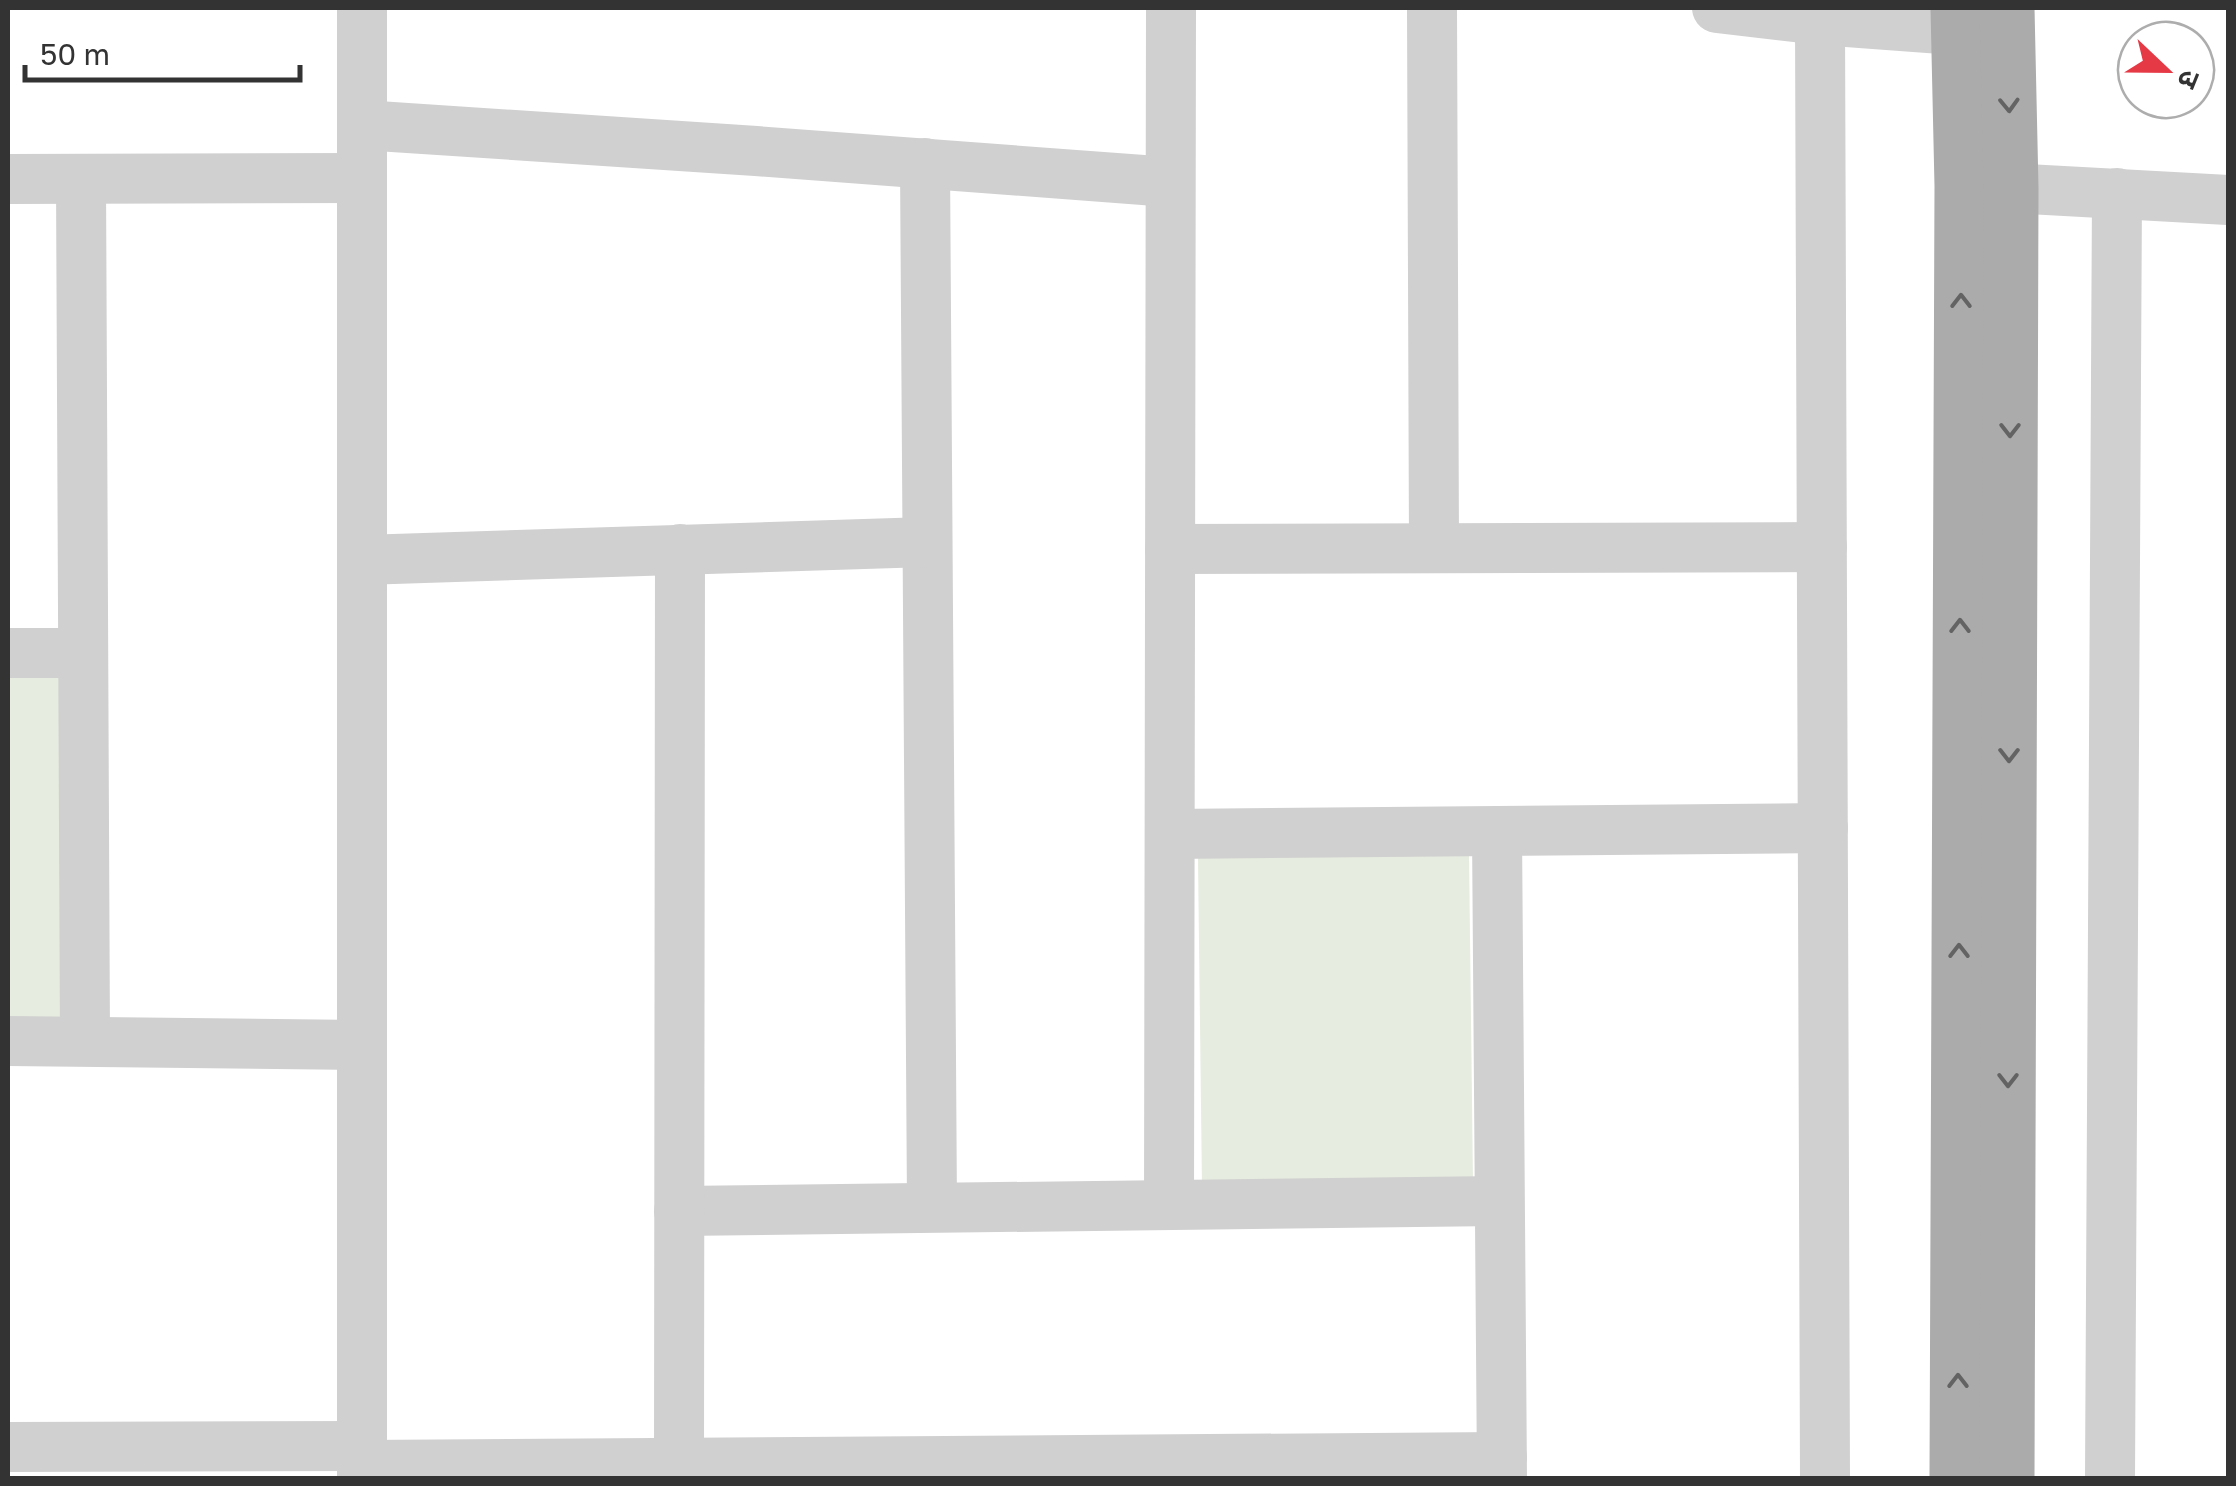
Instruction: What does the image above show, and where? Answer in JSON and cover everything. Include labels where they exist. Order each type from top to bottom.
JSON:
[{"type":"main road","points":[[1982,20],[2007,1478]]},
{"type":"main road","points":[[1958,1478],[1987,187]]},
{"type":"street","points":[[362,8],[362,1463]]},
{"type":"street","points":[[1169,1204],[1170,8]]},
{"type":"street","points":[[1432,8],[1434,548]]},
{"type":"street","points":[[1717,8],[1820,20],[1982,20]]},
{"type":"street","points":[[1820,20],[1826,1478]]},
{"type":"street","points":[[362,125],[1170,182]]},
{"type":"street","points":[[925,163],[932,1207]]},
{"type":"street","points":[[8,180],[362,178]]},
{"type":"street","points":[[80,179],[84,1042]]},
{"type":"street","points":[[1987,187],[2228,200]]},
{"type":"street","points":[[2110,1478],[2117,194]]},
{"type":"street","points":[[362,560],[927,542]]},
{"type":"street","points":[[1170,549],[1822,547]]},
{"type":"street","points":[[679,1463],[680,550]]},
{"type":"street","points":[[8,653],[82,653]]},
{"type":"street","points":[[1170,834],[1823,828]]},
{"type":"street","points":[[8,1447],[152,1463],[1502,1468],[1497,831]]},
{"type":"street","points":[[8,1041],[362,1044]]},
{"type":"street","points":[[679,1211],[1499,1200]]},
{"type":"shaded area","points":[[61,675],[64,1022],[8,1023],[8,676]]},
{"type":"shaded area","points":[[1469,854],[1473,1183],[1202,1187],[1198,858]]}]
